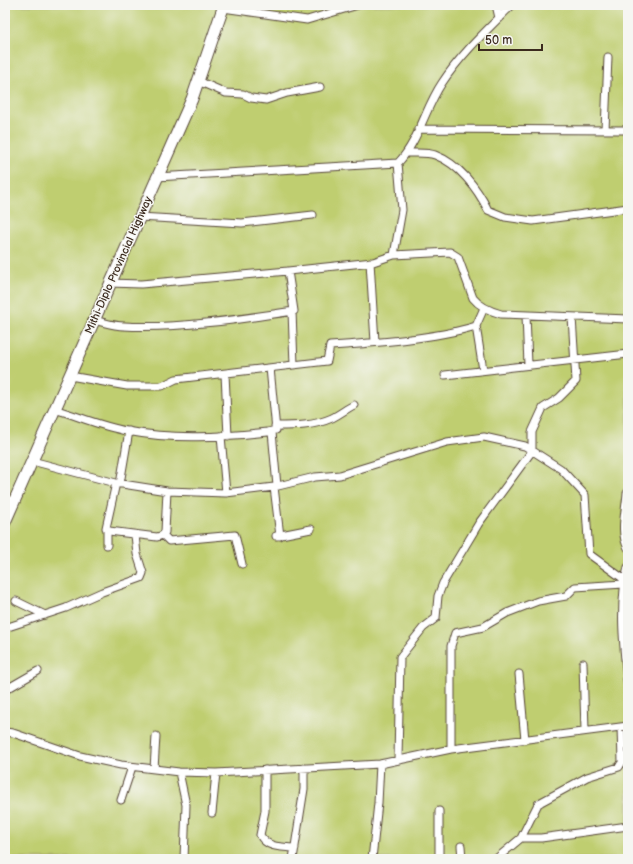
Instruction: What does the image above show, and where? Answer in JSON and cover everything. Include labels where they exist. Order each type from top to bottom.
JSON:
[{"type":"main road","name":"Mithi-Diplo Provincial Highway","points":[[5,522],[198,81],[224,7]]},
{"type":"street","points":[[224,7],[307,20],[358,5]]},
{"type":"street","points":[[496,5],[499,18]]},
{"type":"street","points":[[156,177],[398,163],[408,153],[418,129],[441,84],[512,5]]},
{"type":"street","points":[[605,130],[608,57]]},
{"type":"street","points":[[198,81],[226,93],[243,94],[251,98],[266,100],[287,93],[320,88]]},
{"type":"street","points":[[418,129],[628,130]]},
{"type":"street","points":[[408,153],[435,155],[457,169],[479,192],[488,210],[505,217],[533,221],[628,208]]},
{"type":"street","points":[[394,255],[402,210],[398,163]]},
{"type":"street","points":[[139,217],[200,222],[242,223],[313,215]]},
{"type":"street","points":[[109,283],[141,284],[288,271],[370,262],[394,255],[450,252],[456,254],[473,298],[484,308],[501,314],[572,318],[628,319]]},
{"type":"street","points":[[370,262],[375,342]]},
{"type":"street","points":[[288,271],[294,311],[292,311],[294,365]]},
{"type":"street","points":[[483,370],[476,326],[484,308]]},
{"type":"street","points":[[94,320],[123,326],[159,325],[195,323],[292,311]]},
{"type":"street","points":[[526,315],[528,365]]},
{"type":"street","points":[[398,760],[400,657],[423,628],[436,618],[438,596],[443,583],[479,523],[532,451],[532,432],[544,408],[559,398],[576,381],[572,318]]},
{"type":"street","points":[[70,376],[134,386],[162,386],[176,379],[327,361],[330,346],[375,342],[464,330],[476,326]]},
{"type":"street","points":[[445,375],[628,354]]},
{"type":"street","points":[[270,368],[274,429],[277,536],[310,529]]},
{"type":"street","points":[[225,374],[226,493]]},
{"type":"street","points":[[54,409],[129,431],[172,436],[225,436],[316,424],[333,417],[354,405]]},
{"type":"street","points":[[107,545],[107,530],[129,431]]},
{"type":"street","points":[[32,461],[118,483],[167,491],[226,493],[275,487],[315,476],[340,475],[447,442],[484,437],[525,446],[561,469],[585,496],[589,554],[624,582]]},
{"type":"street","points":[[107,530],[157,537],[162,535],[165,532],[167,491]]},
{"type":"street","points":[[627,493],[626,517],[623,525],[624,541],[628,548]]},
{"type":"street","points":[[5,628],[45,615],[142,576],[137,554],[135,535]]},
{"type":"street","points":[[162,535],[169,541],[235,535],[242,564]]},
{"type":"street","points":[[628,567],[624,582],[623,646],[628,690]]},
{"type":"street","points":[[451,749],[451,646],[455,633],[482,627],[507,613],[538,601],[566,596],[575,587],[624,582]]},
{"type":"street","points":[[16,601],[45,615]]},
{"type":"street","points":[[583,663],[585,731]]},
{"type":"street","points":[[5,690],[38,671]]},
{"type":"street","points":[[519,674],[525,740]]},
{"type":"street","points":[[5,732],[14,733],[80,756],[132,767],[179,772],[216,773],[380,764],[451,749],[624,727],[622,762],[619,767],[587,777],[540,802],[521,838],[496,859]]},
{"type":"street","points":[[154,769],[156,736]]},
{"type":"street","points":[[372,859],[380,764]]},
{"type":"street","points":[[121,800],[132,767]]},
{"type":"street","points":[[293,859],[303,797],[304,768]]},
{"type":"street","points":[[265,770],[265,811],[260,835],[264,842],[270,845],[294,848]]},
{"type":"street","points":[[179,772],[186,805],[184,859]]},
{"type":"street","points":[[212,813],[216,773]]},
{"type":"street","points":[[439,812],[439,859]]},
{"type":"street","points":[[521,838],[541,838],[628,826]]},
{"type":"street","points":[[461,846],[462,859]]},
{"type":"green space","points":[[5,5],[628,5],[628,859],[5,859]]}]
